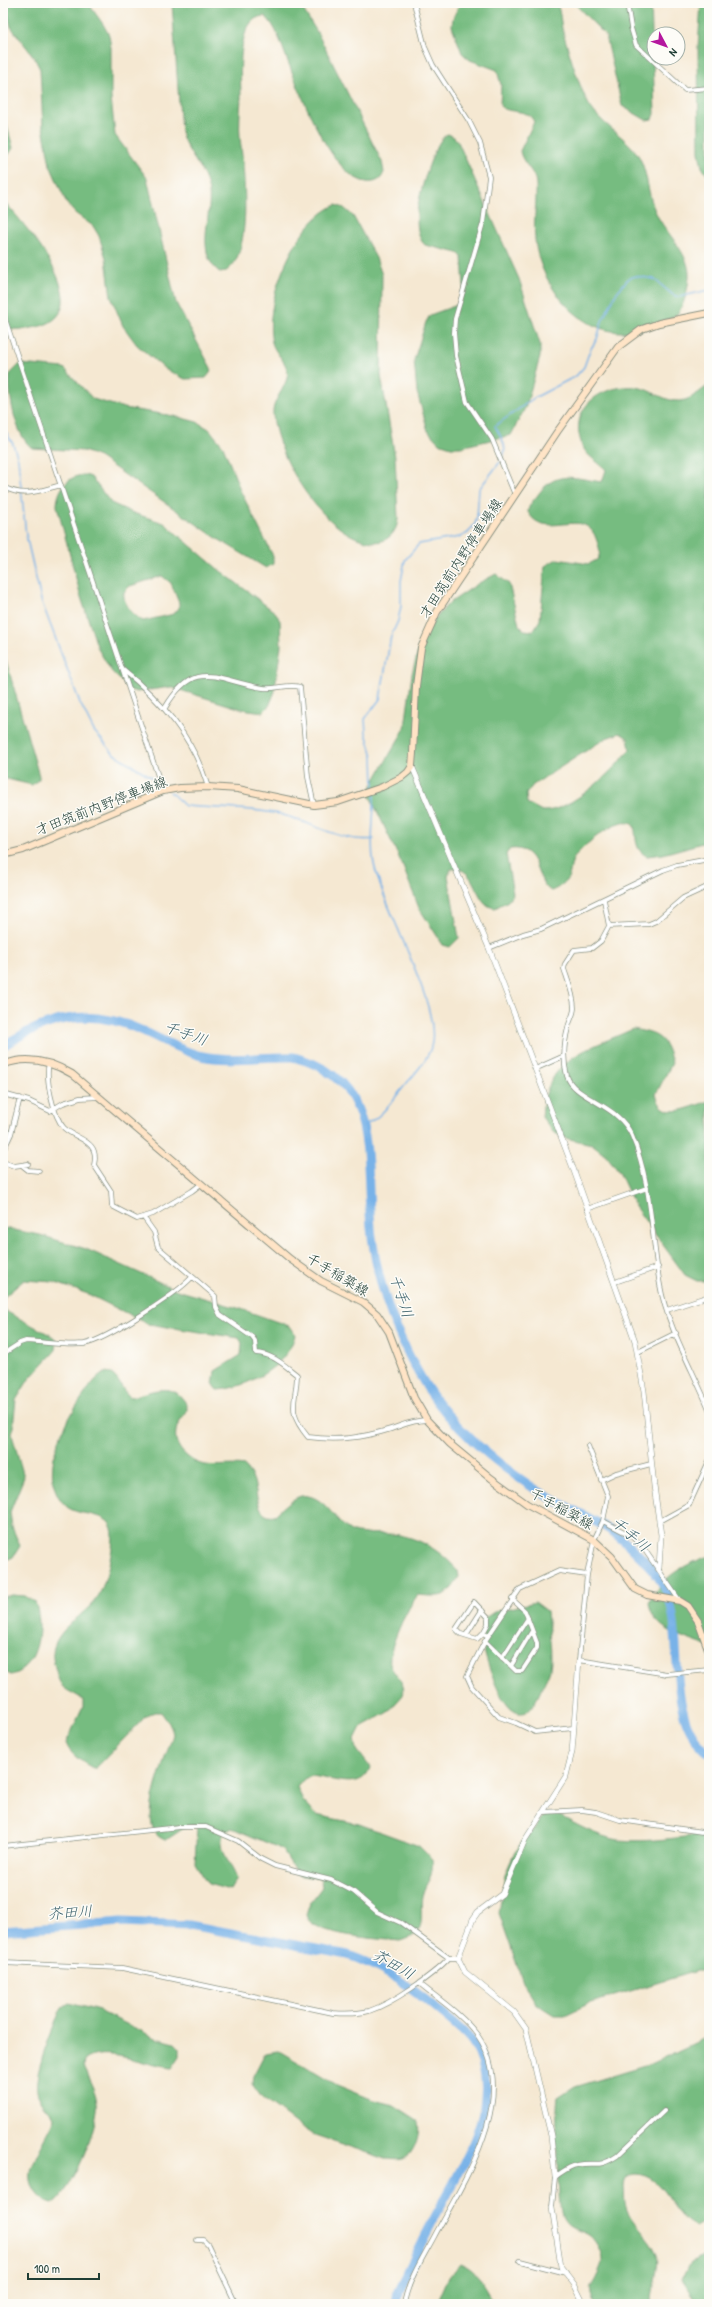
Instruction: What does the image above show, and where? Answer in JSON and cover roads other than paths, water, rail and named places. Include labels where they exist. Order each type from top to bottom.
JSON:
[{"type":"main road","name":"才田筑前内野停車場線","points":[[3,855],[22,850],[163,791],[208,787],[238,789],[314,805],[338,802],[382,787],[402,777],[412,766],[416,686],[421,648],[437,612],[515,495],[618,347],[642,329],[659,323],[709,313]]},
{"type":"main road","name":"千手稲築線","points":[[3,1066],[14,1061],[28,1059],[49,1063],[72,1074],[290,1259],[321,1281],[363,1302],[377,1314],[389,1332],[414,1398],[427,1420],[450,1444],[491,1478],[527,1504],[594,1538],[612,1557],[629,1584],[635,1589],[654,1596],[680,1601]]},
{"type":"main road","points":[[680,1601],[694,1613],[709,1652]]},
{"type":"street","points":[[414,3],[426,47],[433,65],[469,121],[487,163],[488,191],[483,223],[455,319],[454,333],[456,356],[467,402],[492,439],[515,495]]},
{"type":"street","points":[[627,3],[631,28],[636,45],[685,90],[709,88]]},
{"type":"street","points":[[3,313],[163,791]]},
{"type":"street","points":[[3,487],[17,493],[27,494],[60,485]]},
{"type":"street","points":[[121,669],[165,708],[201,764],[208,787]]},
{"type":"street","points":[[165,708],[182,684],[200,675],[263,688],[300,687],[308,777],[314,805]]},
{"type":"street","points":[[412,766],[489,948],[615,1282],[638,1352],[644,1391],[651,1464],[662,1535],[659,1568]]},
{"type":"street","points":[[489,948],[523,934],[541,929],[604,900],[663,870],[677,865],[709,859]]},
{"type":"street","points":[[609,926],[649,924],[656,921],[683,898],[709,886]]},
{"type":"street","points":[[604,900],[609,926],[597,945],[574,950],[565,964],[564,970],[574,1007],[568,1027],[564,1056],[568,1077],[571,1083],[584,1094],[611,1110],[623,1120],[630,1130],[647,1188],[660,1286],[676,1333],[709,1409]]},
{"type":"street","points":[[535,1069],[564,1056]]},
{"type":"street","points":[[49,1063],[47,1080],[60,1122],[65,1129],[80,1136],[94,1151],[96,1157],[94,1165],[111,1191],[112,1206],[130,1217],[144,1218],[192,1191],[201,1184]]},
{"type":"street","points":[[3,1094],[20,1098],[50,1111],[63,1103],[80,1098],[98,1097]]},
{"type":"street","points":[[3,1151],[11,1134],[20,1098]]},
{"type":"street","points":[[3,1162],[14,1166],[26,1165],[28,1170],[38,1171]]},
{"type":"street","points":[[587,1209],[647,1188]]},
{"type":"street","points":[[144,1218],[154,1232],[158,1247],[215,1296],[216,1307],[220,1315],[252,1336],[255,1341],[256,1353],[266,1354],[282,1362],[297,1375],[293,1399],[295,1419],[308,1437],[334,1441],[358,1438],[414,1420],[427,1420]]},
{"type":"street","points":[[615,1282],[658,1267]]},
{"type":"street","points":[[3,1354],[20,1343],[26,1342],[70,1344],[92,1342],[133,1320],[192,1277]]},
{"type":"street","points":[[667,1310],[709,1296]]},
{"type":"street","points":[[638,1352],[676,1333]]},
{"type":"street","points":[[584,2304],[561,2267],[552,2206],[554,2177],[552,2136],[526,2029],[514,2012],[465,1972],[458,1958],[473,1919],[478,1912],[502,1894],[517,1856],[558,1791],[568,1770],[587,1575],[594,1538],[602,1522],[608,1496],[588,1446]]},
{"type":"street","points":[[660,1521],[689,1505],[709,1460]]},
{"type":"street","points":[[601,1480],[616,1473],[651,1464]]},
{"type":"street","points":[[602,1522],[636,1540],[659,1568],[666,1582],[680,1601]]},
{"type":"street","points":[[573,1728],[535,1732],[516,1722],[499,1718],[472,1687],[467,1676],[488,1636],[512,1599],[524,1585],[537,1583],[554,1572],[559,1571],[587,1575]]},
{"type":"street","points":[[485,1641],[516,1671],[522,1671],[537,1648],[536,1639],[525,1611],[512,1599]]},
{"type":"street","points":[[474,1602],[489,1620],[483,1633],[477,1639],[457,1632],[456,1626],[474,1602]]},
{"type":"street","points":[[466,1635],[482,1610]]},
{"type":"street","points":[[502,1658],[528,1618]]},
{"type":"street","points":[[511,1666],[532,1631]]},
{"type":"street","points":[[483,1633],[488,1636]]},
{"type":"street","points":[[579,1660],[671,1674],[709,1670]]},
{"type":"street","points":[[544,1812],[582,1810],[596,1812],[620,1820],[709,1833]]},
{"type":"street","points":[[3,1846],[180,1827],[206,1826],[238,1841],[261,1859],[275,1866],[331,1880],[354,1892],[377,1912],[402,1923],[449,1958],[458,1958]]},
{"type":"street","points":[[3,1963],[122,1968],[318,2010],[347,2014],[378,2007],[419,1983],[449,1958]]},
{"type":"street","points":[[404,2304],[417,2271],[472,2169],[486,2129],[492,2087],[490,2062],[478,2036],[471,2028],[419,1983]]},
{"type":"street","points":[[554,2177],[575,2165],[598,2165],[609,2161],[623,2151],[664,2111]]},
{"type":"street","points":[[197,2240],[203,2240],[208,2245],[236,2304]]},
{"type":"street","points":[[520,2261],[566,2274]]},
{"type":"waterway","points":[[502,459],[505,450],[502,439],[495,426],[534,398],[576,376],[584,367],[590,350],[597,339],[602,321],[617,292],[628,279],[635,276],[654,279],[673,295],[679,297],[709,290]]},
{"type":"waterway","points":[[3,428],[13,444],[18,459],[26,535],[41,600],[80,703],[94,731],[114,754],[158,781]]},
{"type":"waterway","points":[[374,788],[373,756],[366,733],[365,719],[380,699],[391,636],[398,621],[401,606],[401,581],[405,560],[419,544],[460,537],[468,533],[475,524],[477,517],[479,489],[500,462]]},
{"type":"waterway","points":[[363,1125],[375,1119],[385,1110],[423,1063],[431,1047],[432,1030],[428,1008],[421,984],[388,906],[374,864],[372,846],[374,791]]},
{"type":"waterway","points":[[170,792],[185,806],[252,810],[274,813],[349,838],[362,840],[374,839]]},
{"type":"waterway","name":"千手川","points":[[3,1046],[20,1036],[54,1022],[71,1018],[88,1017],[106,1019],[143,1031],[179,1048],[202,1056],[224,1059],[293,1057],[322,1068],[343,1084],[356,1105],[364,1129],[372,1237],[383,1291],[403,1342],[419,1374],[441,1407],[484,1451],[532,1487],[613,1532],[628,1544],[658,1577],[667,1593],[672,1612],[678,1678],[686,1720],[695,1738],[709,1753]]},
{"type":"waterway","name":"芥田川","points":[[3,1931],[121,1922],[189,1925],[348,1955],[373,1965],[408,1986],[462,2030],[473,2043],[482,2063],[486,2083],[484,2104],[479,2126],[462,2167],[430,2225],[398,2291],[396,2304]]}]
